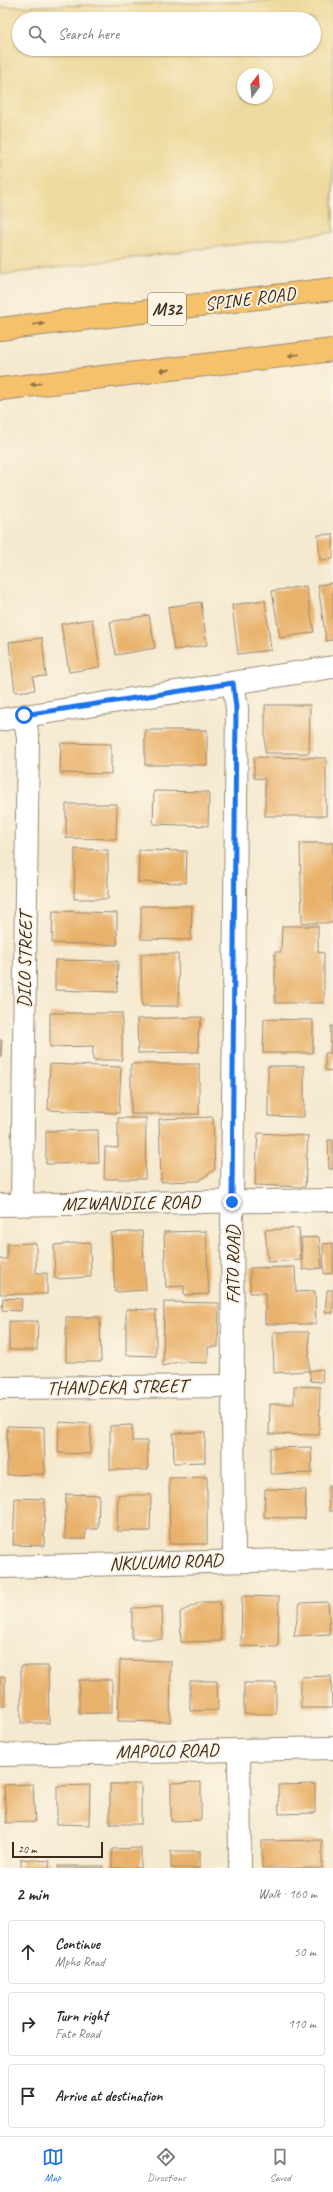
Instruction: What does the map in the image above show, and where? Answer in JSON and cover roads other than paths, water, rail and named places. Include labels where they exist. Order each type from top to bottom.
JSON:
[{"type":"main road","name":"SPINE ROAD","points":[[0,329],[333,289]]},
{"type":"main road","points":[[0,389],[333,350]]},
{"type":"street","points":[[0,720],[333,667]]},
{"type":"street","name":"FATO ROAD","points":[[233,683],[236,716],[232,1202],[234,1560]]},
{"type":"street","name":"DILO STREET","points":[[22,1204],[28,746],[24,715]]},
{"type":"street","name":"MZWANDILE ROAD","points":[[0,1205],[333,1200]]},
{"type":"street","name":"THANDEKA STREET","points":[[0,1388],[233,1386]]},
{"type":"street","name":"NKULUMO ROAD","points":[[0,1567],[234,1560],[333,1559]]},
{"type":"street","name":"MAPOLO ROAD","points":[[0,1755],[333,1748]]},
{"type":"street","points":[[239,1750],[240,1868]]}]
